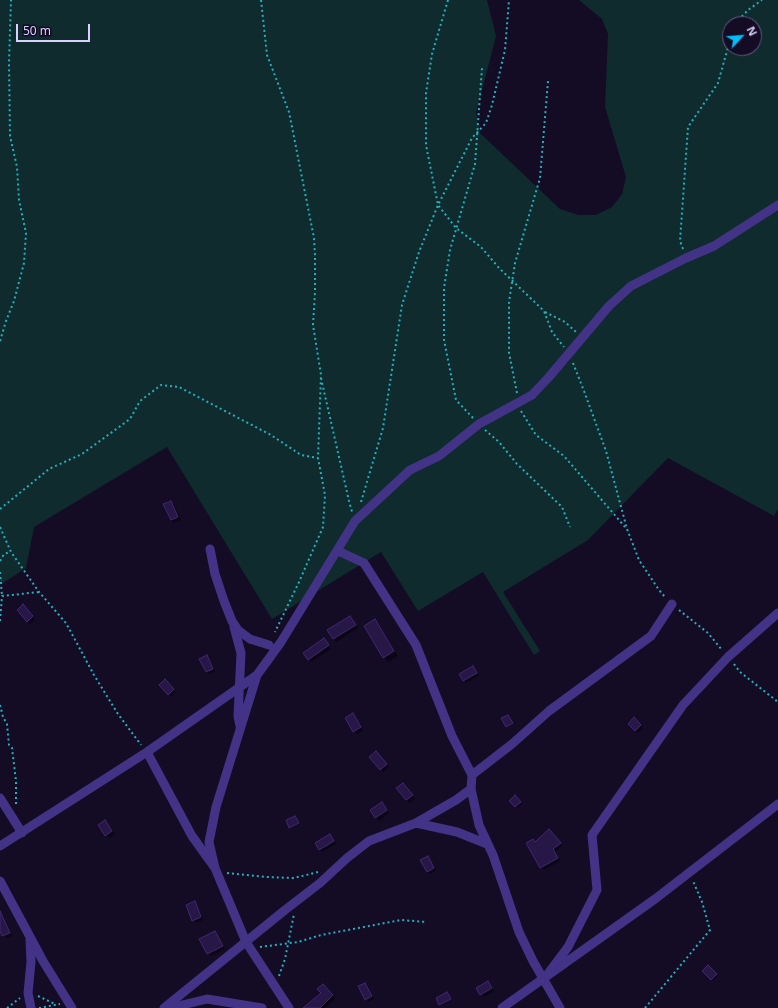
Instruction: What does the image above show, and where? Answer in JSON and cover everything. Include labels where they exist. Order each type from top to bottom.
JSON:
[{"type":"street","points":[[0,846],[147,752],[256,675],[281,642],[355,521],[410,470],[439,456],[479,424],[532,395],[609,306],[631,286],[686,258],[714,246],[778,205]]},
{"type":"street","points":[[210,549],[215,574],[232,621],[241,653],[238,716],[241,728]]},
{"type":"street","points":[[338,551],[364,563],[416,645],[452,736],[472,775],[471,789],[479,825],[495,861],[520,932],[533,961],[560,1008]]},
{"type":"street","points":[[472,775],[512,744],[549,711],[651,636],[672,604]]},
{"type":"street","points":[[544,979],[568,947],[597,890],[592,835],[683,705],[728,658],[778,613]]},
{"type":"street","points":[[232,621],[238,630],[250,639],[269,645]]},
{"type":"street","points":[[256,675],[216,807],[209,842],[215,867],[249,945],[286,1007]]},
{"type":"street","points":[[147,752],[192,836],[215,867]]},
{"type":"street","points":[[166,1007],[249,945],[369,842],[416,823],[456,800],[471,789]]},
{"type":"street","points":[[0,798],[22,833]]},
{"type":"street","points":[[502,1008],[690,873],[778,804]]},
{"type":"street","points":[[416,823],[457,832],[487,844]]},
{"type":"street","points":[[0,881],[70,1006]]},
{"type":"street","points":[[30,936],[28,993],[31,1008]]},
{"type":"street","points":[[166,1007],[178,1006],[207,999],[262,1008]]},
{"type":"path","points":[[0,341],[14,301],[24,263],[26,233],[19,200],[17,167],[10,136],[9,63],[11,0]]},
{"type":"path","points":[[261,0],[267,55],[289,112],[310,217],[315,256],[315,292],[312,325],[321,375],[349,501],[355,521]]},
{"type":"path","points":[[448,0],[432,54],[426,93],[426,145],[438,205],[456,228],[481,247],[499,268],[544,311],[565,322],[582,338]]},
{"type":"path","points":[[360,504],[383,428],[402,305],[419,252],[438,205],[472,138],[486,122],[492,105],[505,50],[509,0]]},
{"type":"path","points":[[742,16],[762,0]]},
{"type":"path","points":[[686,258],[680,241],[688,127],[718,83],[726,56]]},
{"type":"path","points":[[482,68],[475,164],[450,250],[444,288],[444,340],[456,400],[499,442],[517,464],[562,507],[570,527]]},
{"type":"path","points":[[548,81],[540,178],[515,263],[512,281],[509,302],[509,353],[521,414],[536,435],[564,456],[627,529]]},
{"type":"path","points":[[544,311],[552,332],[568,354],[584,391],[606,451],[627,529],[639,560],[658,590],[672,604]]},
{"type":"path","points":[[269,645],[299,582],[323,526],[326,495],[318,458],[321,375]]},
{"type":"path","points":[[0,509],[49,469],[82,454],[130,419],[140,401],[161,385],[179,388],[271,435],[301,455],[318,458]]},
{"type":"path","points":[[0,527],[11,552],[39,592],[66,623],[94,675],[114,707],[147,752]]},
{"type":"path","points":[[0,561],[4,554],[11,552]]},
{"type":"path","points":[[0,572],[2,596],[0,621]]},
{"type":"path","points":[[2,596],[39,592]]},
{"type":"path","points":[[0,705],[3,717],[7,724],[9,745],[12,748],[16,781],[16,808],[10,814]]},
{"type":"path","points":[[215,867],[226,873],[266,878],[294,878],[337,868]]},
{"type":"path","points":[[645,1008],[710,930],[702,902],[690,873]]},
{"type":"path","points":[[275,987],[285,959],[295,911]]},
{"type":"path","points":[[249,945],[298,942],[320,935],[401,920],[427,922]]},
{"type":"path","points":[[36,1008],[55,1004],[70,1006]]},
{"type":"green space","points":[[0,0],[487,0],[496,36],[476,113],[480,133],[560,209],[578,215],[596,215],[612,207],[622,194],[626,177],[605,107],[608,34],[602,19],[579,0],[778,0],[778,509],[774,516],[668,458],[588,540],[503,592],[540,651],[534,655],[483,572],[418,611],[381,552],[272,619],[167,447],[34,527],[26,568],[0,585]]},
{"type":"building","points":[[171,501],[178,517],[171,520],[163,504]]},
{"type":"building","points":[[23,604],[33,616],[27,622],[17,610]]},
{"type":"building","points":[[350,616],[356,625],[333,639],[327,630]]},
{"type":"building","points":[[375,619],[394,651],[383,658],[364,626]]},
{"type":"building","points":[[324,638],[329,645],[308,660],[303,653]]},
{"type":"building","points":[[207,655],[213,669],[206,672],[199,659]]},
{"type":"building","points":[[473,666],[477,673],[463,681],[459,674]]},
{"type":"building","points":[[165,679],[174,689],[168,695],[159,685]]},
{"type":"building","points":[[353,713],[361,727],[353,732],[345,718]]},
{"type":"building","points":[[508,715],[513,723],[506,727],[501,718]]},
{"type":"building","points":[[634,717],[641,725],[635,731],[628,724]]},
{"type":"building","points":[[376,751],[387,764],[380,770],[369,757]]},
{"type":"building","points":[[403,783],[413,795],[406,800],[396,788]]},
{"type":"building","points":[[515,795],[521,802],[515,807],[509,801]]},
{"type":"building","points":[[382,802],[387,810],[375,818],[370,810]]},
{"type":"building","points":[[295,816],[299,823],[289,828],[286,820]]},
{"type":"building","points":[[105,820],[112,831],[105,836],[98,825]]},
{"type":"building","points":[[549,829],[561,843],[553,849],[558,858],[540,868],[526,843],[533,839],[535,842]]},
{"type":"building","points":[[330,834],[334,841],[319,850],[315,843]]},
{"type":"building","points":[[428,856],[434,868],[427,872],[420,860]]},
{"type":"building","points":[[195,901],[201,917],[192,921],[186,905]]},
{"type":"building","points":[[0,911],[10,933],[2,936],[0,931]]},
{"type":"building","points":[[215,931],[223,946],[207,954],[199,939]]},
{"type":"building","points":[[708,965],[717,974],[711,980],[702,971]]},
{"type":"building","points":[[488,981],[492,988],[480,995],[476,988]]},
{"type":"building","points":[[365,983],[372,996],[365,1000],[358,986]]},
{"type":"building","points":[[323,984],[333,995],[320,1008],[303,1008],[321,993],[317,989]]},
{"type":"building","points":[[447,992],[451,999],[439,1005],[436,998]]}]
